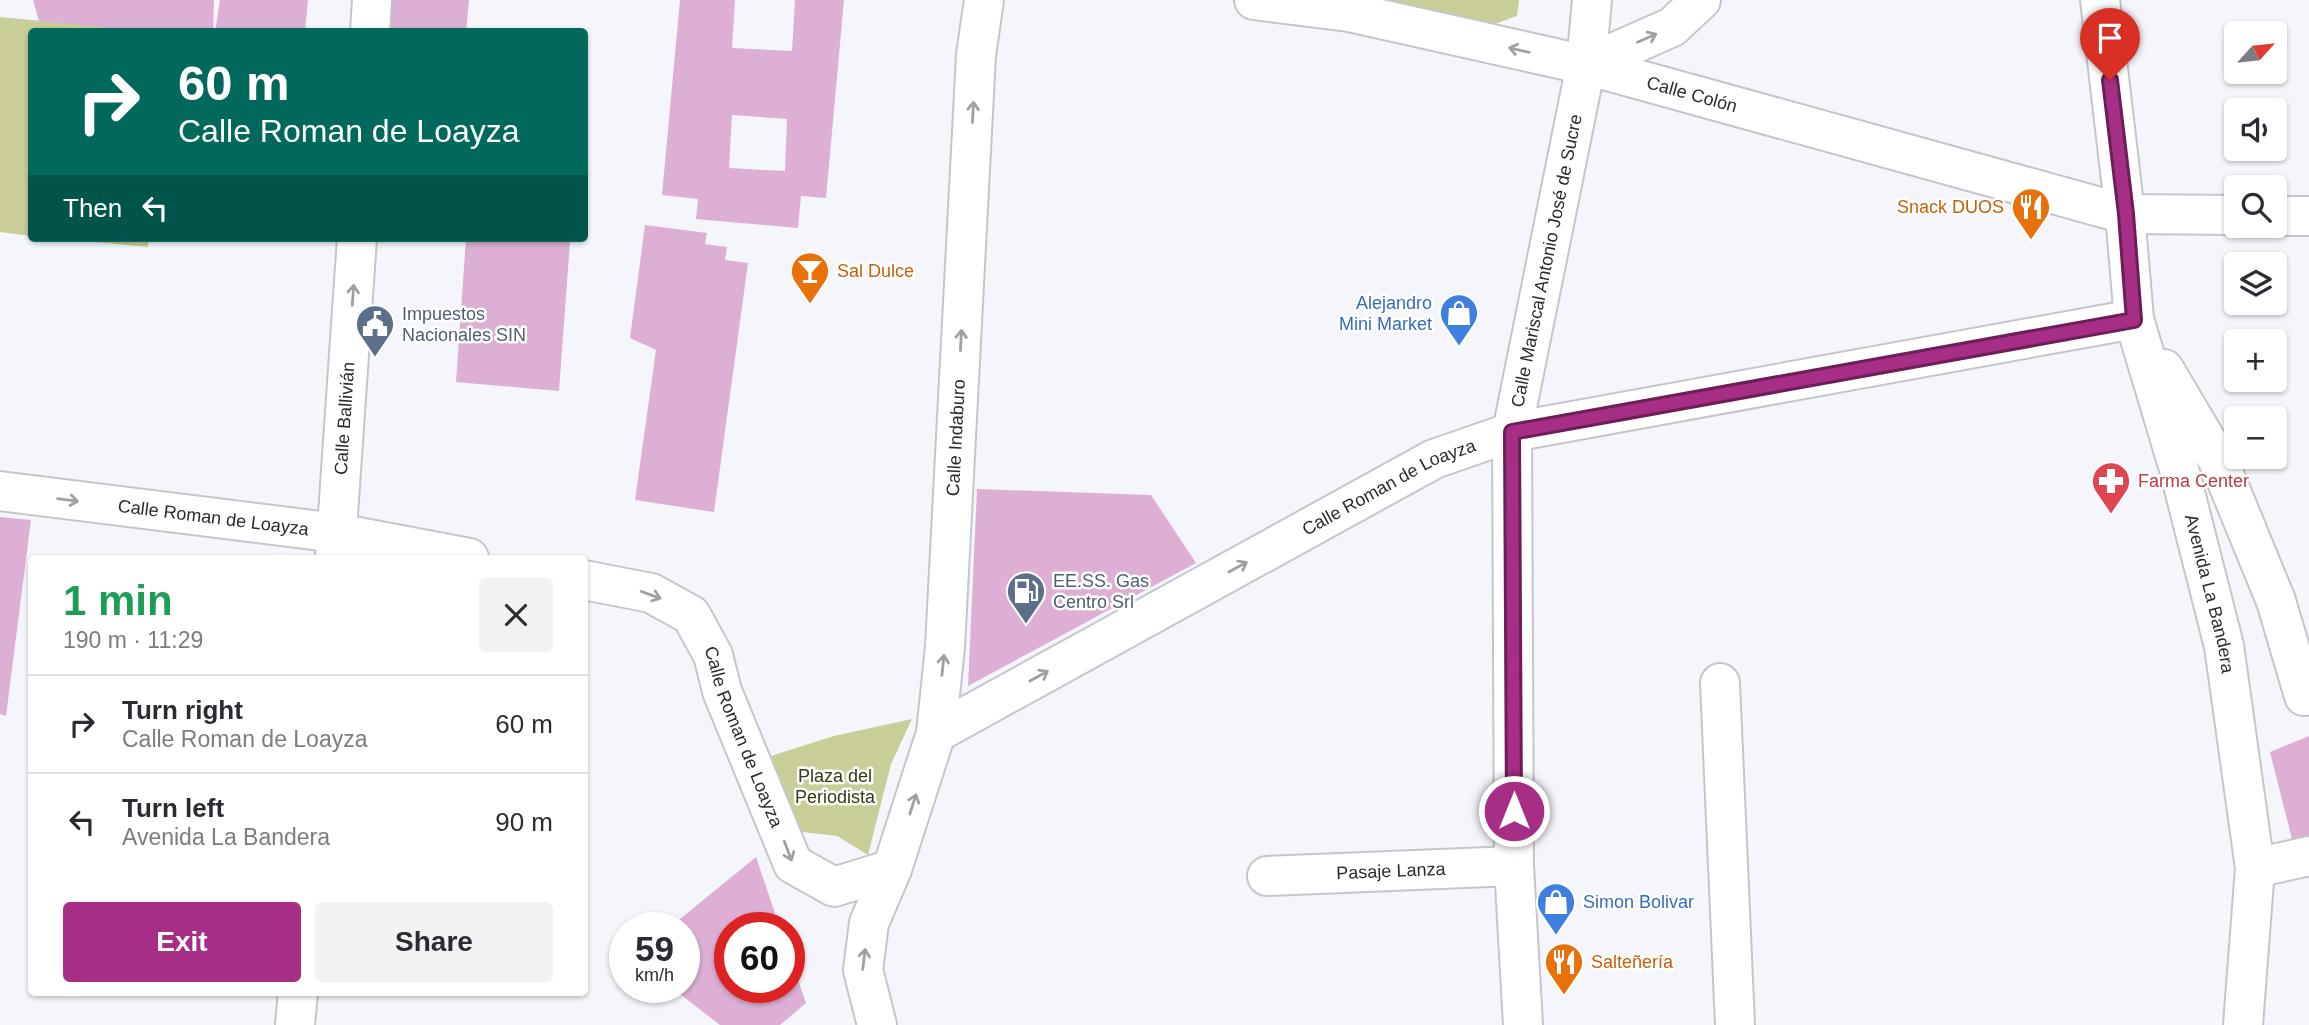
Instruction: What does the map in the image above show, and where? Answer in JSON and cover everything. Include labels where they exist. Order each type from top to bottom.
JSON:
[{"type":"street","points":[[370,28],[372,0]]},
{"type":"street","name":"Calle Indaburo","points":[[877,1025],[863,970],[869,923],[892,869],[936,733],[945,647],[976,55],[984,0]]},
{"type":"street","name":"Calle Colón","points":[[1254,0],[1349,12],[1586,65],[2126,214],[2224,215]]},
{"type":"street","name":"Calle Mariscal Antonio José de Sucre","points":[[1523,1025],[1514,866],[1512,432],[1586,65],[1592,0]]},
{"type":"street","points":[[1586,65],[1672,27],[1701,0]]},
{"type":"street","name":"Avenida La Bandera","points":[[2100,0],[2126,214],[2134,320],[2179,469],[2224,646],[2255,868],[2243,1025]]},
{"type":"street","points":[[2287,216],[2309,216]]},
{"type":"street","name":"Calle Ballivián","points":[[336,546],[357,242]]},
{"type":"street","points":[[2134,320],[2219,462],[2276,601],[2304,696]]},
{"type":"street","name":"Calle Roman de Loayza","points":[[936,733],[1434,459],[1512,432],[2134,320]]},
{"type":"street","name":"Calle Roman de Loayza","points":[[0,491],[336,546],[436,555]]},
{"type":"street","name":"Calle Roman de Loayza","points":[[588,581],[650,593],[691,615],[713,655],[722,691],[793,864],[834,887],[892,869]]},
{"type":"street","points":[[1720,683],[1735,1025]]},
{"type":"street","points":[[2255,868],[2309,856]]},
{"type":"street","name":"Pasaje Lanza","points":[[1268,876],[1514,866]]},
{"type":"street","points":[[296,1025],[298,996]]},
{"type":"green space","points":[[1349,0],[1519,0],[1517,16],[1489,26]]},
{"type":"green space","points":[[0,17],[117,28],[28,28],[28,236],[0,232]]},
{"type":"green space","points":[[96,242],[149,242],[148,247]]},
{"type":"green space","name":"Plaza del Periodista","points":[[912,719],[891,764],[868,855],[837,836],[802,832],[771,756],[834,736]]},
{"type":"building","points":[[33,0],[214,0],[213,28],[109,28],[39,21]]},
{"type":"building","points":[[220,0],[308,0],[305,28],[216,28]]},
{"type":"building","points":[[386,0],[469,0],[466,28],[383,28]]},
{"type":"building","points":[[680,0],[735,0],[732,48],[792,51],[795,0],[844,0],[826,198],[801,196],[798,228],[696,219],[698,199],[662,195]],"holes":[[[732,115],[787,119],[785,171],[729,168]]]},
{"type":"building","points":[[645,225],[707,233],[705,244],[727,247],[725,260],[748,263],[714,512],[635,500],[656,350],[630,338]]},
{"type":"building","points":[[466,242],[570,242],[559,391],[456,382]]},
{"type":"building","name":"EE.SS. Gas Centro Srl","points":[[977,489],[1151,495],[1196,563],[968,686]]},
{"type":"building","points":[[0,517],[31,520],[6,716],[0,714]]},
{"type":"building","points":[[2309,736],[2309,838],[2293,843],[2270,752]]},
{"type":"building","points":[[756,857],[775,912],[714,912],[714,1003],[805,1003],[805,1000],[806,1003],[780,1025],[720,1025],[692,1003],[700,1003],[700,912],[689,912]]},
{"type":"place","name":"Snack DUOS","points":[[2031,241]]},
{"type":"place","name":"Sal Dulce","points":[[810,305]]},
{"type":"place","name":"Alejandro Mini Market","points":[[1459,347]]},
{"type":"place","name":"Impuestos Nacionales SIN","points":[[375,358]]},
{"type":"place","name":"Farma Center","points":[[2111,515]]},
{"type":"place","name":"EE.SS. Gas Centro Srl","points":[[1026,625]]},
{"type":"place","name":"Simon Bolivar","points":[[1556,936]]},
{"type":"place","name":"Salteñería","points":[[1564,996]]},
{"type":"route","points":[[1514,811],[1512,432],[2134,320],[2126,214],[2110,80]]}]
